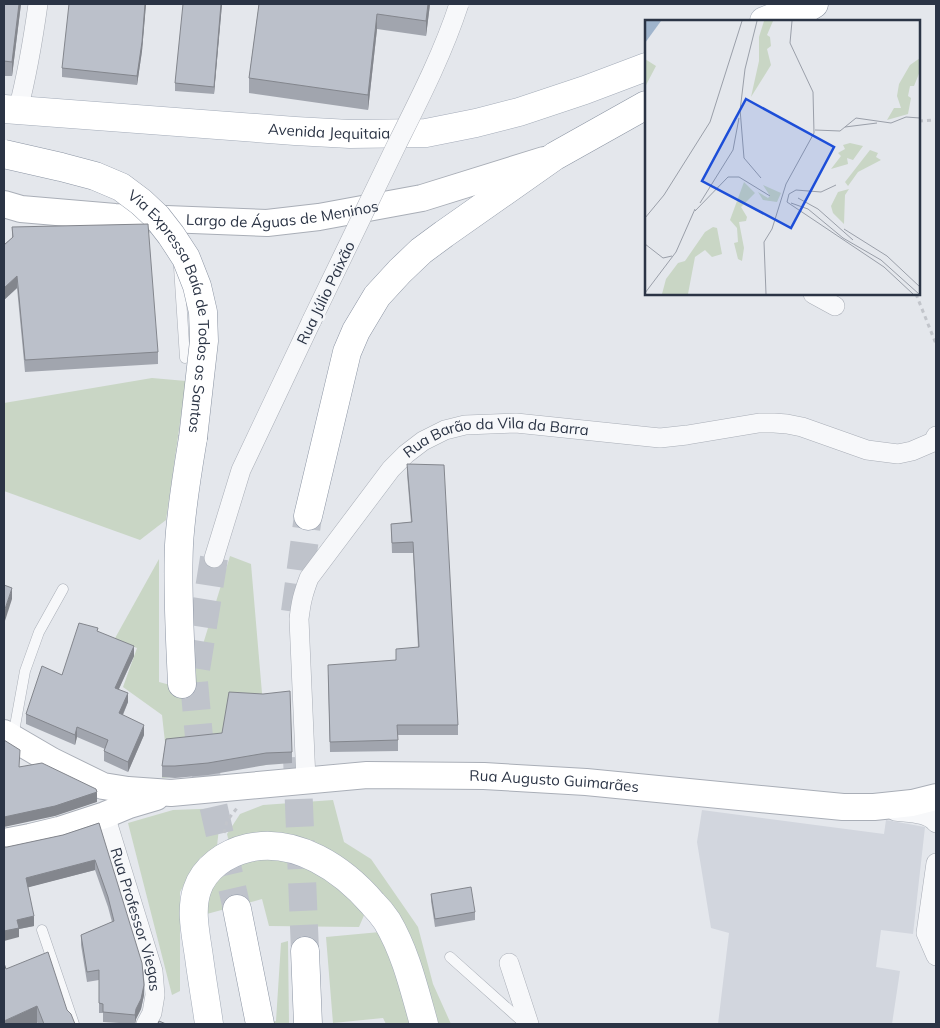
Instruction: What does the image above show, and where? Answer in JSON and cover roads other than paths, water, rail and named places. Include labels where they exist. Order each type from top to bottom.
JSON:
[{"type":"main road","points":[[767,20],[808,4]]},
{"type":"main road","points":[[788,20],[814,4]]},
{"type":"main road","name":"Avenida Jequitaia","points":[[11,109],[295,131],[350,134],[426,133],[519,112],[645,67]]},
{"type":"main road","points":[[308,516],[347,352],[356,331],[377,296],[421,251],[444,234],[556,156],[645,107]]},
{"type":"main road","name":"Via Expressa Baía de Todos os Santos","points":[[4,154],[86,174],[121,187],[157,217],[171,235],[186,258],[197,286],[203,312],[204,341],[179,546],[182,684]]},
{"type":"main road","name":"Largo de Águas de Meninos","points":[[10,211],[267,223],[319,217],[422,198],[556,156]]},
{"type":"main road","points":[[8,736],[52,761],[104,786],[128,790],[171,792]]},
{"type":"main road","name":"Rua Augusto Guimarães","points":[[171,792],[367,775],[484,776],[586,782],[843,807],[874,807],[912,803],[936,797]]},
{"type":"main road","points":[[104,786],[107,808],[105,815]]},
{"type":"main road","points":[[4,842],[59,830],[171,792]]},
{"type":"main road","points":[[209,1024],[194,914],[198,889],[212,867],[220,860],[242,850],[274,846],[291,849],[314,857],[339,871],[364,893],[386,920],[395,936],[409,970],[424,1024]]},
{"type":"main road","points":[[245,1024],[230,911],[260,1024]]},
{"type":"main road","points":[[305,951],[308,1024]]},
{"type":"street","points":[[11,109],[31,53],[38,4]]},
{"type":"street","name":"Rua Júlio Paixão","points":[[214,558],[242,470],[312,320],[422,94],[454,20],[458,4]]},
{"type":"street","points":[[815,295],[835,306]]},
{"type":"street","name":"Rua Barão da Vila da Barra","points":[[306,780],[299,619],[300,602],[303,593],[309,578],[391,469],[423,441],[445,430],[464,425],[516,423],[660,438],[759,423],[774,423],[802,427],[867,450],[898,454],[912,451],[933,442],[936,436]]},
{"type":"street","points":[[874,807],[928,816],[936,823]]},
{"type":"street","name":"Rua Professor Viegas","points":[[105,815],[154,971],[155,995],[152,1013],[146,1024]]},
{"type":"street","points":[[936,863],[926,933],[936,956]]},
{"type":"street","points":[[509,963],[530,1024]]},
{"type":"lane","points":[[176,219],[185,358]]},
{"type":"lane","points":[[8,736],[25,671],[39,632],[63,589]]},
{"type":"lane","points":[[42,930],[74,1024]]},
{"type":"lane","points":[[450,957],[525,1024]]},
{"type":"tunnel","points":[[295,612],[308,516]]},
{"type":"tunnel","points":[[214,558],[194,682],[200,748],[237,909]]},
{"type":"tunnel","points":[[297,757],[305,951]]}]
